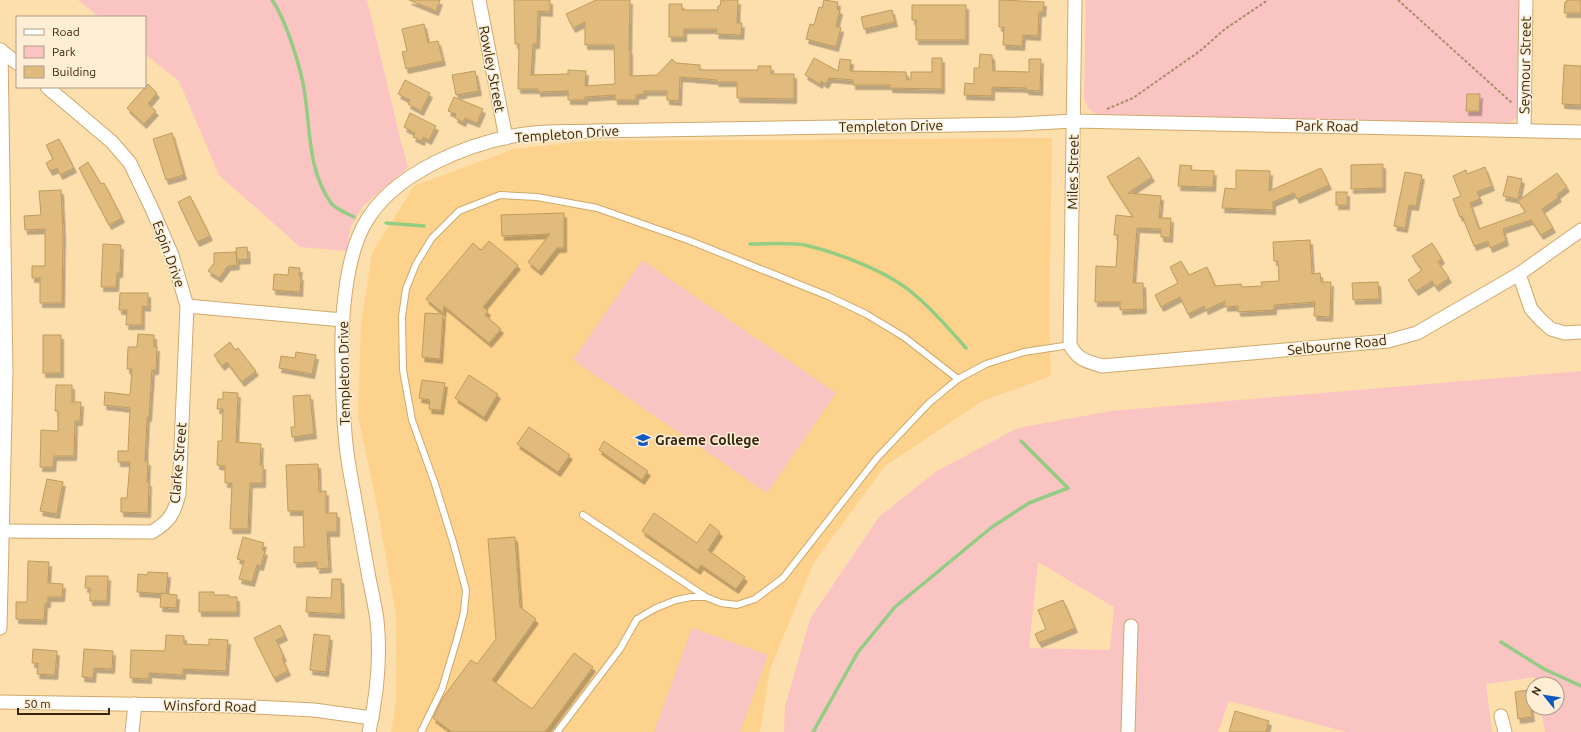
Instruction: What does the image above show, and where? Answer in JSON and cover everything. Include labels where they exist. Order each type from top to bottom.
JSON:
[{"type":"street","name":"Rowley Street","points":[[479,0],[506,138]]},
{"type":"street","name":"Miles Street","points":[[1070,345],[1075,0]]},
{"type":"street","name":"Seymour Street","points":[[1524,130],[1526,0]]},
{"type":"street","points":[[0,50],[16,62]]},
{"type":"street","points":[[0,50],[6,372],[0,628]]},
{"type":"street","name":"Espin Drive","points":[[48,88],[112,142],[130,163],[172,255],[187,306],[343,320]]},
{"type":"street","name":"Templeton Drive","points":[[369,732],[377,682],[377,620],[349,470],[344,405],[342,340],[343,320],[349,273],[356,245],[363,226],[374,210],[406,179],[434,163],[460,151],[506,138],[534,133],[1018,124],[1074,121]]},
{"type":"street","name":"Park Road","points":[[1074,121],[1581,132]]},
{"type":"street","name":"Selbourne Road","points":[[1070,345],[1076,354],[1084,360],[1102,366],[1388,342],[1417,333],[1519,274],[1581,230]]},
{"type":"street","points":[[1519,274],[1531,310],[1541,320],[1551,328],[1565,333],[1581,332]]},
{"type":"street","name":"Clarke Street","points":[[2,531],[152,532],[165,524],[175,510],[179,494],[187,306]]},
{"type":"street","points":[[1128,732],[1131,626]]},
{"type":"street","name":"Winsford Road","points":[[0,702],[236,706],[314,710],[372,718]]},
{"type":"street","points":[[132,732],[135,704]]},
{"type":"street","points":[[1501,716],[1505,732]]},
{"type":"lane","points":[[421,732],[442,689],[458,639],[464,612],[466,590],[435,484],[412,420],[403,370],[402,317],[406,289],[416,264],[432,238],[459,211],[500,195],[536,197],[597,208],[696,243],[828,296],[866,314],[904,337],[958,380]]},
{"type":"lane","points":[[582,515],[706,597],[722,603],[737,605],[748,602],[755,599],[783,578],[877,458],[929,404],[958,380],[986,364],[1024,352],[1070,345]]},
{"type":"lane","points":[[557,732],[620,649],[638,619],[656,608],[676,600],[691,597],[706,597]]},
{"type":"path","points":[[1090,121],[1103,110],[1133,98],[1200,51],[1225,29],[1268,0]]},
{"type":"path","points":[[1398,0],[1525,115]]},
{"type":"shaded area","name":"Graeme College","points":[[1052,138],[1049,330],[1051,376],[982,401],[885,466],[813,564],[770,669],[760,732],[391,732],[396,702],[396,616],[379,516],[358,415],[361,324],[372,253],[414,186],[514,149],[588,141]]},
{"type":"green space","points":[[78,0],[367,0],[408,167],[363,206],[350,228],[347,251],[300,247],[219,175],[179,81],[146,55],[146,16],[98,16]]},
{"type":"green space","points":[[1086,0],[1522,0],[1521,111],[1517,117],[1509,123],[1098,115],[1089,109],[1084,99]]},
{"type":"green space","points":[[642,260],[836,393],[767,493],[573,360]]},
{"type":"green space","points":[[1581,371],[1581,732],[1545,732],[1542,716],[1565,716],[1565,676],[1525,676],[1525,678],[1486,684],[1492,732],[1347,732],[1229,701],[1218,732],[784,732],[785,707],[810,619],[879,517],[937,471],[1018,428],[1111,411]],"holes":[[[1038,562],[1114,607],[1110,650],[1029,648]]]},
{"type":"green space","points":[[692,628],[768,655],[740,732],[654,732]]},
{"type":"building","points":[[409,0],[440,0],[436,11]]},
{"type":"building","points":[[514,0],[550,0],[550,12],[538,11],[537,44],[533,44],[531,75],[568,74],[568,70],[586,71],[585,86],[615,84],[614,45],[585,45],[585,22],[573,28],[566,14],[596,0],[630,0],[630,76],[657,75],[672,59],[676,63],[700,65],[700,70],[758,70],[758,66],[771,66],[771,74],[794,74],[794,99],[737,98],[737,82],[716,82],[717,80],[680,77],[679,101],[667,100],[667,91],[644,91],[644,94],[636,95],[636,100],[615,100],[615,95],[585,97],[585,100],[568,100],[568,91],[538,92],[538,89],[518,89],[519,44],[515,44]]},
{"type":"building","points":[[721,0],[738,0],[737,23],[742,23],[741,35],[716,34],[717,29],[684,29],[684,37],[669,37],[669,4],[682,4],[682,10],[718,10]]},
{"type":"building","points":[[824,0],[838,2],[837,9],[840,10],[836,26],[841,28],[836,47],[806,39],[810,24],[814,25],[819,7],[822,8]]},
{"type":"building","points":[[999,0],[1044,2],[1043,12],[1039,12],[1038,36],[1023,35],[1022,46],[1003,45],[1004,27],[999,27]]},
{"type":"building","points":[[1567,0],[1581,0],[1581,13],[1564,13],[1565,2],[1567,2]]},
{"type":"building","points":[[912,5],[966,5],[966,40],[916,40],[916,20],[912,20]]},
{"type":"building","points":[[892,10],[895,22],[864,29],[861,17]]},
{"type":"building","points":[[424,24],[428,43],[438,41],[443,61],[406,69],[402,52],[407,51],[402,29]]},
{"type":"building","points":[[980,54],[992,55],[993,71],[1029,72],[1029,59],[1041,59],[1040,91],[1026,90],[1026,88],[992,87],[992,96],[964,95],[965,83],[974,84],[974,68],[979,68]]},
{"type":"building","points":[[814,58],[838,71],[840,59],[851,60],[850,71],[906,72],[907,80],[911,79],[911,72],[932,72],[932,58],[942,58],[942,89],[890,88],[890,85],[853,85],[853,80],[829,78],[826,84],[821,81],[820,84],[805,75]]},
{"type":"building","points":[[1564,65],[1581,66],[1581,105],[1562,104]]},
{"type":"building","points":[[475,71],[479,91],[456,95],[452,75]]},
{"type":"building","points":[[405,80],[430,93],[421,111],[408,104],[410,100],[398,94]]},
{"type":"building","points":[[148,84],[157,93],[148,104],[156,111],[144,124],[127,108]]},
{"type":"building","points":[[1467,94],[1480,94],[1479,111],[1466,111]]},
{"type":"building","points":[[454,97],[483,109],[477,123],[465,118],[463,122],[455,118],[456,114],[448,111]]},
{"type":"building","points":[[410,113],[436,126],[429,140],[423,137],[422,141],[413,137],[415,133],[404,127]]},
{"type":"building","points":[[172,133],[184,175],[166,180],[153,139]]},
{"type":"building","points":[[59,139],[74,168],[60,175],[57,168],[50,171],[46,163],[53,159],[46,145]]},
{"type":"building","points":[[1139,157],[1152,177],[1128,193],[1161,196],[1159,218],[1171,218],[1170,238],[1161,237],[1161,229],[1137,228],[1133,283],[1143,283],[1144,309],[1120,310],[1120,302],[1095,302],[1096,266],[1116,267],[1118,235],[1114,235],[1116,215],[1133,217],[1107,177]]},
{"type":"building","points":[[88,162],[101,184],[104,183],[122,218],[109,225],[79,168]]},
{"type":"building","points":[[1383,164],[1383,188],[1351,189],[1351,165]]},
{"type":"building","points":[[1180,165],[1192,166],[1191,170],[1214,171],[1213,187],[1178,186]]},
{"type":"building","points":[[1485,167],[1492,186],[1477,192],[1480,199],[1470,203],[1479,229],[1526,212],[1518,201],[1557,173],[1567,187],[1557,195],[1559,197],[1542,209],[1553,228],[1541,235],[1531,220],[1503,229],[1506,241],[1490,248],[1488,241],[1474,246],[1462,216],[1460,217],[1453,199],[1461,196],[1453,176],[1466,170],[1467,174]]},
{"type":"building","points":[[1321,168],[1329,185],[1297,199],[1294,193],[1273,202],[1273,210],[1222,208],[1225,188],[1236,189],[1236,170],[1270,171],[1269,191]]},
{"type":"building","points":[[1405,172],[1422,175],[1416,206],[1409,205],[1405,228],[1394,226]]},
{"type":"building","points":[[1508,176],[1522,179],[1518,199],[1503,196]]},
{"type":"building","points":[[61,190],[63,235],[62,303],[40,303],[40,278],[32,278],[32,266],[45,266],[45,229],[25,230],[24,216],[41,215],[39,191]]},
{"type":"building","points":[[1336,192],[1347,192],[1347,205],[1336,205]]},
{"type":"building","points":[[190,196],[210,236],[197,242],[178,202]]},
{"type":"building","points":[[564,213],[564,248],[557,248],[539,271],[528,262],[550,234],[502,236],[501,215]]},
{"type":"building","points":[[1310,240],[1312,274],[1320,273],[1321,282],[1331,282],[1330,317],[1314,316],[1315,302],[1274,305],[1274,310],[1238,312],[1238,306],[1225,307],[1225,301],[1206,310],[1204,306],[1188,314],[1180,297],[1161,307],[1155,295],[1178,283],[1170,267],[1181,261],[1189,275],[1207,267],[1215,286],[1241,284],[1242,287],[1262,286],[1261,282],[1279,281],[1278,261],[1274,261],[1273,242]]},
{"type":"building","points":[[489,241],[518,265],[483,307],[488,311],[485,315],[501,329],[489,343],[444,306],[443,313],[426,299],[473,243],[481,250]]},
{"type":"building","points":[[1432,243],[1442,259],[1438,262],[1449,278],[1436,287],[1432,281],[1416,291],[1408,280],[1422,270],[1412,256]]},
{"type":"building","points":[[103,244],[121,245],[120,273],[117,273],[116,287],[101,287]]},
{"type":"building","points":[[247,247],[248,259],[237,260],[236,248]]},
{"type":"building","points":[[236,252],[237,265],[228,266],[219,278],[208,271],[214,263],[214,253]]},
{"type":"building","points":[[289,267],[300,268],[300,292],[273,290],[274,274],[288,275]]},
{"type":"building","points":[[1378,282],[1379,299],[1353,300],[1352,283]]},
{"type":"building","points":[[120,293],[148,293],[148,307],[142,306],[142,325],[126,325],[127,310],[119,310]]},
{"type":"building","points":[[425,313],[443,314],[440,359],[422,357]]},
{"type":"building","points":[[138,334],[154,335],[154,347],[157,347],[156,370],[152,370],[149,417],[147,417],[145,461],[148,461],[148,513],[121,512],[121,498],[127,498],[130,462],[118,462],[118,451],[128,451],[130,408],[104,405],[105,392],[130,395],[132,369],[127,369],[128,347],[137,347]]},
{"type":"building","points":[[43,335],[61,335],[61,373],[43,373]]},
{"type":"building","points":[[230,342],[235,350],[238,348],[256,371],[242,382],[227,362],[222,366],[214,355]]},
{"type":"building","points":[[296,352],[316,355],[312,374],[279,368],[281,356],[295,358]]},
{"type":"building","points":[[469,375],[498,394],[484,417],[455,398]]},
{"type":"building","points":[[422,380],[445,383],[441,410],[429,409],[430,400],[419,398]]},
{"type":"building","points":[[56,385],[72,385],[72,402],[81,402],[80,421],[75,421],[74,456],[54,456],[53,467],[40,467],[41,430],[58,431],[58,411],[55,411]]},
{"type":"building","points":[[223,392],[238,393],[236,442],[261,444],[260,465],[263,465],[263,483],[250,483],[248,529],[230,529],[232,483],[225,483],[225,466],[217,465],[218,441],[222,441],[223,409],[217,409],[218,399],[223,399]]},
{"type":"building","points":[[310,395],[314,434],[292,437],[291,427],[295,427],[293,396]]},
{"type":"building","points":[[529,427],[570,455],[558,472],[517,444]]},
{"type":"building","points":[[604,441],[648,471],[642,480],[599,450]]},
{"type":"building","points":[[318,464],[319,492],[326,491],[326,513],[337,513],[337,532],[327,532],[329,568],[317,569],[317,562],[294,563],[294,547],[304,547],[303,511],[288,511],[286,465]]},
{"type":"building","points":[[47,479],[63,482],[57,514],[40,511]]},
{"type":"building","points":[[654,513],[697,543],[710,524],[720,532],[708,550],[745,577],[736,589],[701,565],[698,570],[642,531]]},
{"type":"building","points":[[243,537],[264,543],[262,550],[265,551],[261,566],[257,565],[252,582],[239,579],[244,561],[237,559]]},
{"type":"building","points":[[515,537],[520,607],[536,619],[492,680],[532,709],[574,653],[593,667],[545,732],[452,732],[433,718],[442,699],[471,660],[477,664],[496,639],[488,539]]},
{"type":"building","points":[[28,561],[49,562],[48,583],[63,584],[62,597],[48,597],[48,603],[45,603],[44,620],[16,619],[16,602],[27,602]]},
{"type":"building","points":[[148,572],[168,573],[166,594],[137,592],[138,574],[147,575]]},
{"type":"building","points":[[86,576],[108,576],[107,601],[90,601],[90,588],[85,588]]},
{"type":"building","points":[[332,579],[341,579],[342,614],[306,612],[307,597],[331,598]]},
{"type":"building","points":[[199,592],[214,592],[214,595],[229,595],[229,597],[237,597],[237,612],[199,612]]},
{"type":"building","points":[[161,593],[177,595],[176,608],[160,607]]},
{"type":"building","points":[[1063,600],[1075,628],[1039,643],[1035,634],[1046,629],[1038,610]]},
{"type":"building","points":[[280,625],[285,636],[276,640],[284,657],[282,658],[288,671],[274,678],[254,638]]},
{"type":"building","points":[[314,634],[330,636],[326,672],[310,670]]},
{"type":"building","points":[[166,635],[184,636],[184,644],[209,645],[209,639],[228,640],[226,671],[183,669],[183,675],[149,673],[149,679],[130,678],[131,650],[165,651]]},
{"type":"building","points":[[33,649],[57,651],[55,675],[37,674],[38,663],[32,663]]},
{"type":"building","points":[[84,649],[113,651],[112,669],[94,668],[93,678],[82,677]]},
{"type":"building","points":[[1525,691],[1525,716],[1532,717],[1518,719],[1515,692]]},
{"type":"building","points":[[1235,711],[1269,721],[1266,732],[1229,732]]},
{"type":"waterway","points":[[272,0],[282,17],[301,74],[313,160],[317,175],[331,203],[338,209],[354,217]]},
{"type":"waterway","points":[[386,223],[424,226]]},
{"type":"waterway","points":[[750,244],[785,243],[805,245],[848,258],[878,271],[904,287],[922,301],[966,348]]},
{"type":"waterway","points":[[813,732],[858,652],[895,607],[992,527],[1029,503],[1068,488],[1021,441]]},
{"type":"waterway","points":[[1501,642],[1544,669],[1581,686]]},
{"type":"place","name":"Graeme College","points":[[643,440]]}]
